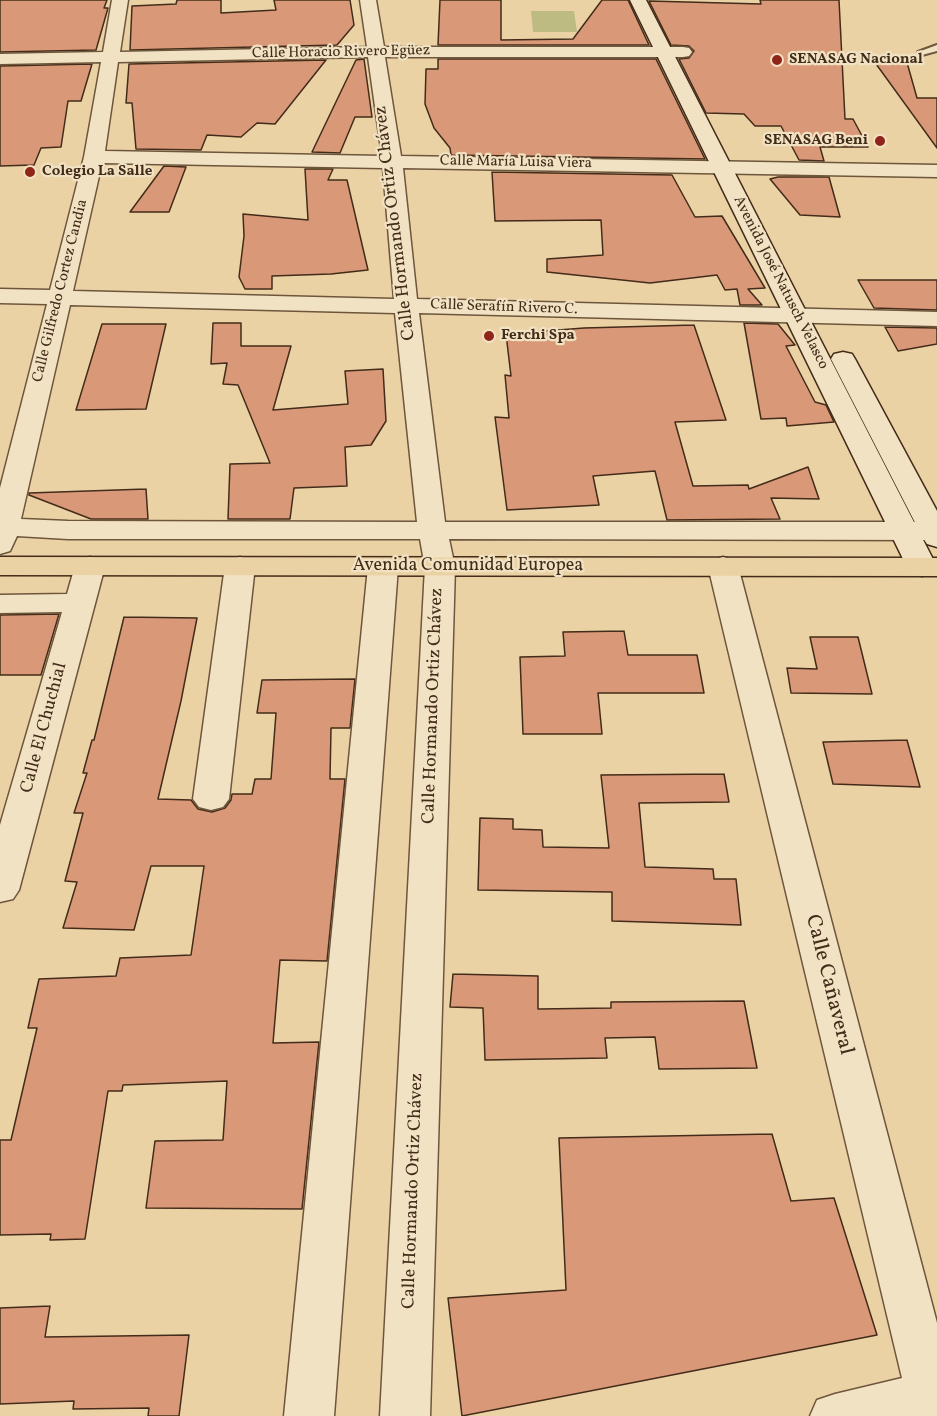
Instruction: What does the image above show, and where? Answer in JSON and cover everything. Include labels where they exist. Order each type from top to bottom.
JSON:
[{"type":"highway","name":"Avenida Comunidad Europea","points":[[0,566],[930,567]]},
{"type":"street","name":"Calle Gilfredo Cortez Candia","points":[[1,532],[94,157],[120,0]]},
{"type":"street","name":"Calle Hormando Ortiz Chávez","points":[[368,0],[392,160],[406,306],[432,529],[440,567],[405,1416]]},
{"type":"street","name":"Avenida José Natusch Velasco","points":[[638,0],[674,52]]},
{"type":"street","name":"Avenida José Natusch Velasco","points":[[654,0],[674,52],[733,167],[821,317],[936,534]]},
{"type":"street","name":"Calle Horacio Rivero Egüez","points":[[0,59],[374,52],[674,52]]},
{"type":"street","name":"Calle María Luisa Viera","points":[[94,157],[392,160],[937,171]]},
{"type":"street","name":"Avenida José Natusch Velasco","points":[[733,167],[797,316],[904,531],[930,567]]},
{"type":"street","name":"Calle Serafín Rivero C.","points":[[0,296],[937,319]]},
{"type":"street","points":[[1,532],[432,529],[904,531],[936,534]]},
{"type":"street","name":"Calle El Chuchial","points":[[0,890],[90,566]]},
{"type":"street","points":[[211,799],[240,566]]},
{"type":"street","name":"Calle Cañaveral","points":[[723,566],[935,1396]]},
{"type":"street","points":[[309,1416],[382,567]]},
{"type":"street","points":[[0,604],[79,603]]},
{"type":"street","points":[[835,1416],[935,1396]]},
{"type":"lane","points":[[922,52],[937,48]]},
{"type":"shaded area","points":[[531,11],[574,11],[577,32],[533,32]]},
{"type":"building","points":[[0,0],[107,0],[104,8],[108,8],[96,50],[0,52]]},
{"type":"building","points":[[177,0],[221,0],[221,13],[276,10],[274,0],[350,0],[354,25],[337,45],[130,50],[132,6],[176,4]]},
{"type":"building","points":[[440,0],[501,0],[501,40],[573,39],[602,0],[628,0],[649,45],[438,45]]},
{"type":"building","name":"SENASAG Nacional","points":[[760,0],[839,0],[845,119],[853,119],[868,147],[820,147],[824,161],[799,160],[781,126],[755,126],[744,114],[706,113],[679,59],[689,58],[694,51],[689,46],[671,45],[649,1],[761,4]]},
{"type":"building","points":[[871,57],[906,59],[917,98],[937,98],[937,148]]},
{"type":"building","points":[[364,59],[372,117],[355,117],[340,153],[312,152],[356,60]]},
{"type":"building","points":[[438,59],[656,59],[705,159],[451,155],[450,148],[434,128],[425,104],[426,69],[438,69]]},
{"type":"building","points":[[326,60],[275,124],[257,123],[241,137],[207,135],[201,150],[136,149],[132,103],[126,103],[129,64]]},
{"type":"building","points":[[92,64],[81,101],[68,101],[61,147],[41,148],[34,165],[0,166],[0,66]]},
{"type":"building","points":[[164,166],[186,167],[169,212],[130,212]]},
{"type":"building","points":[[305,169],[333,169],[328,180],[347,180],[368,270],[272,276],[272,289],[245,289],[239,277],[244,236],[243,214],[308,220]]},
{"type":"building","points":[[492,172],[672,175],[695,217],[722,216],[765,288],[748,289],[762,305],[740,305],[737,289],[725,290],[717,275],[650,283],[547,272],[547,259],[603,255],[601,220],[495,221]]},
{"type":"building","points":[[829,177],[840,217],[800,215],[770,179]]},
{"type":"building","points":[[858,280],[937,280],[937,310],[874,308]]},
{"type":"building","points":[[213,323],[241,323],[241,346],[291,346],[273,410],[348,404],[345,371],[383,369],[386,421],[371,445],[345,447],[347,486],[294,488],[290,519],[228,519],[230,464],[270,463],[238,385],[223,384],[227,363],[211,364]]},
{"type":"building","points":[[744,323],[778,324],[795,345],[786,346],[815,402],[826,405],[834,422],[787,426],[786,418],[761,419]]},
{"type":"building","points":[[102,324],[166,324],[146,409],[76,410]]},
{"type":"building","points":[[694,325],[726,420],[675,422],[693,486],[748,485],[749,489],[808,467],[819,499],[771,498],[780,519],[667,520],[655,471],[593,476],[599,505],[507,510],[495,417],[509,418],[505,375],[511,376],[506,334],[584,328]]},
{"type":"building","points":[[885,327],[937,328],[937,344],[898,351]]},
{"type":"building","points":[[146,489],[148,519],[91,519],[29,495],[29,493]]},
{"type":"building","points":[[59,614],[41,675],[0,675],[0,615]]},
{"type":"building","points":[[124,617],[197,618],[181,701],[158,799],[191,800],[198,809],[212,812],[225,808],[232,794],[252,794],[255,779],[271,779],[276,713],[257,713],[262,680],[355,679],[350,728],[331,728],[330,779],[345,779],[327,961],[280,960],[273,1043],[319,1042],[302,1209],[146,1208],[155,1141],[223,1140],[227,1081],[123,1085],[122,1091],[108,1091],[85,1239],[50,1240],[51,1234],[0,1235],[0,1140],[11,1140],[37,1028],[28,1028],[39,979],[116,976],[120,958],[191,955],[204,866],[151,866],[134,930],[63,928],[77,882],[65,881],[83,813],[74,813],[87,773],[83,773],[92,740],[94,740]]},
{"type":"building","points":[[624,631],[628,655],[697,655],[704,693],[598,693],[602,734],[523,734],[520,657],[565,656],[563,632]]},
{"type":"building","points":[[810,637],[858,637],[872,694],[791,693],[787,668],[817,669]]},
{"type":"building","points":[[907,740],[920,787],[833,784],[823,742]]},
{"type":"building","points":[[724,774],[729,802],[639,803],[645,867],[713,869],[714,879],[736,879],[741,925],[612,921],[612,892],[478,890],[480,818],[513,819],[513,829],[542,830],[543,847],[609,848],[601,775]]},
{"type":"building","points":[[453,974],[538,976],[538,1009],[611,1008],[611,1002],[744,1001],[757,1068],[659,1069],[655,1037],[605,1038],[607,1058],[485,1060],[483,1008],[450,1007]]},
{"type":"building","points":[[772,1134],[791,1201],[834,1198],[877,1335],[462,1416],[448,1298],[566,1290],[559,1138]]},
{"type":"building","points":[[50,1306],[45,1337],[189,1335],[179,1416],[148,1416],[149,1408],[73,1409],[74,1401],[0,1404],[0,1308]]},
{"type":"place","name":"SENASAG Nacional","points":[[777,60]]},
{"type":"place","name":"SENASAG Beni","points":[[880,141]]},
{"type":"place","name":"Colegio La Salle","points":[[30,172]]},
{"type":"place","name":"Ferchi Spa","points":[[489,336]]}]
